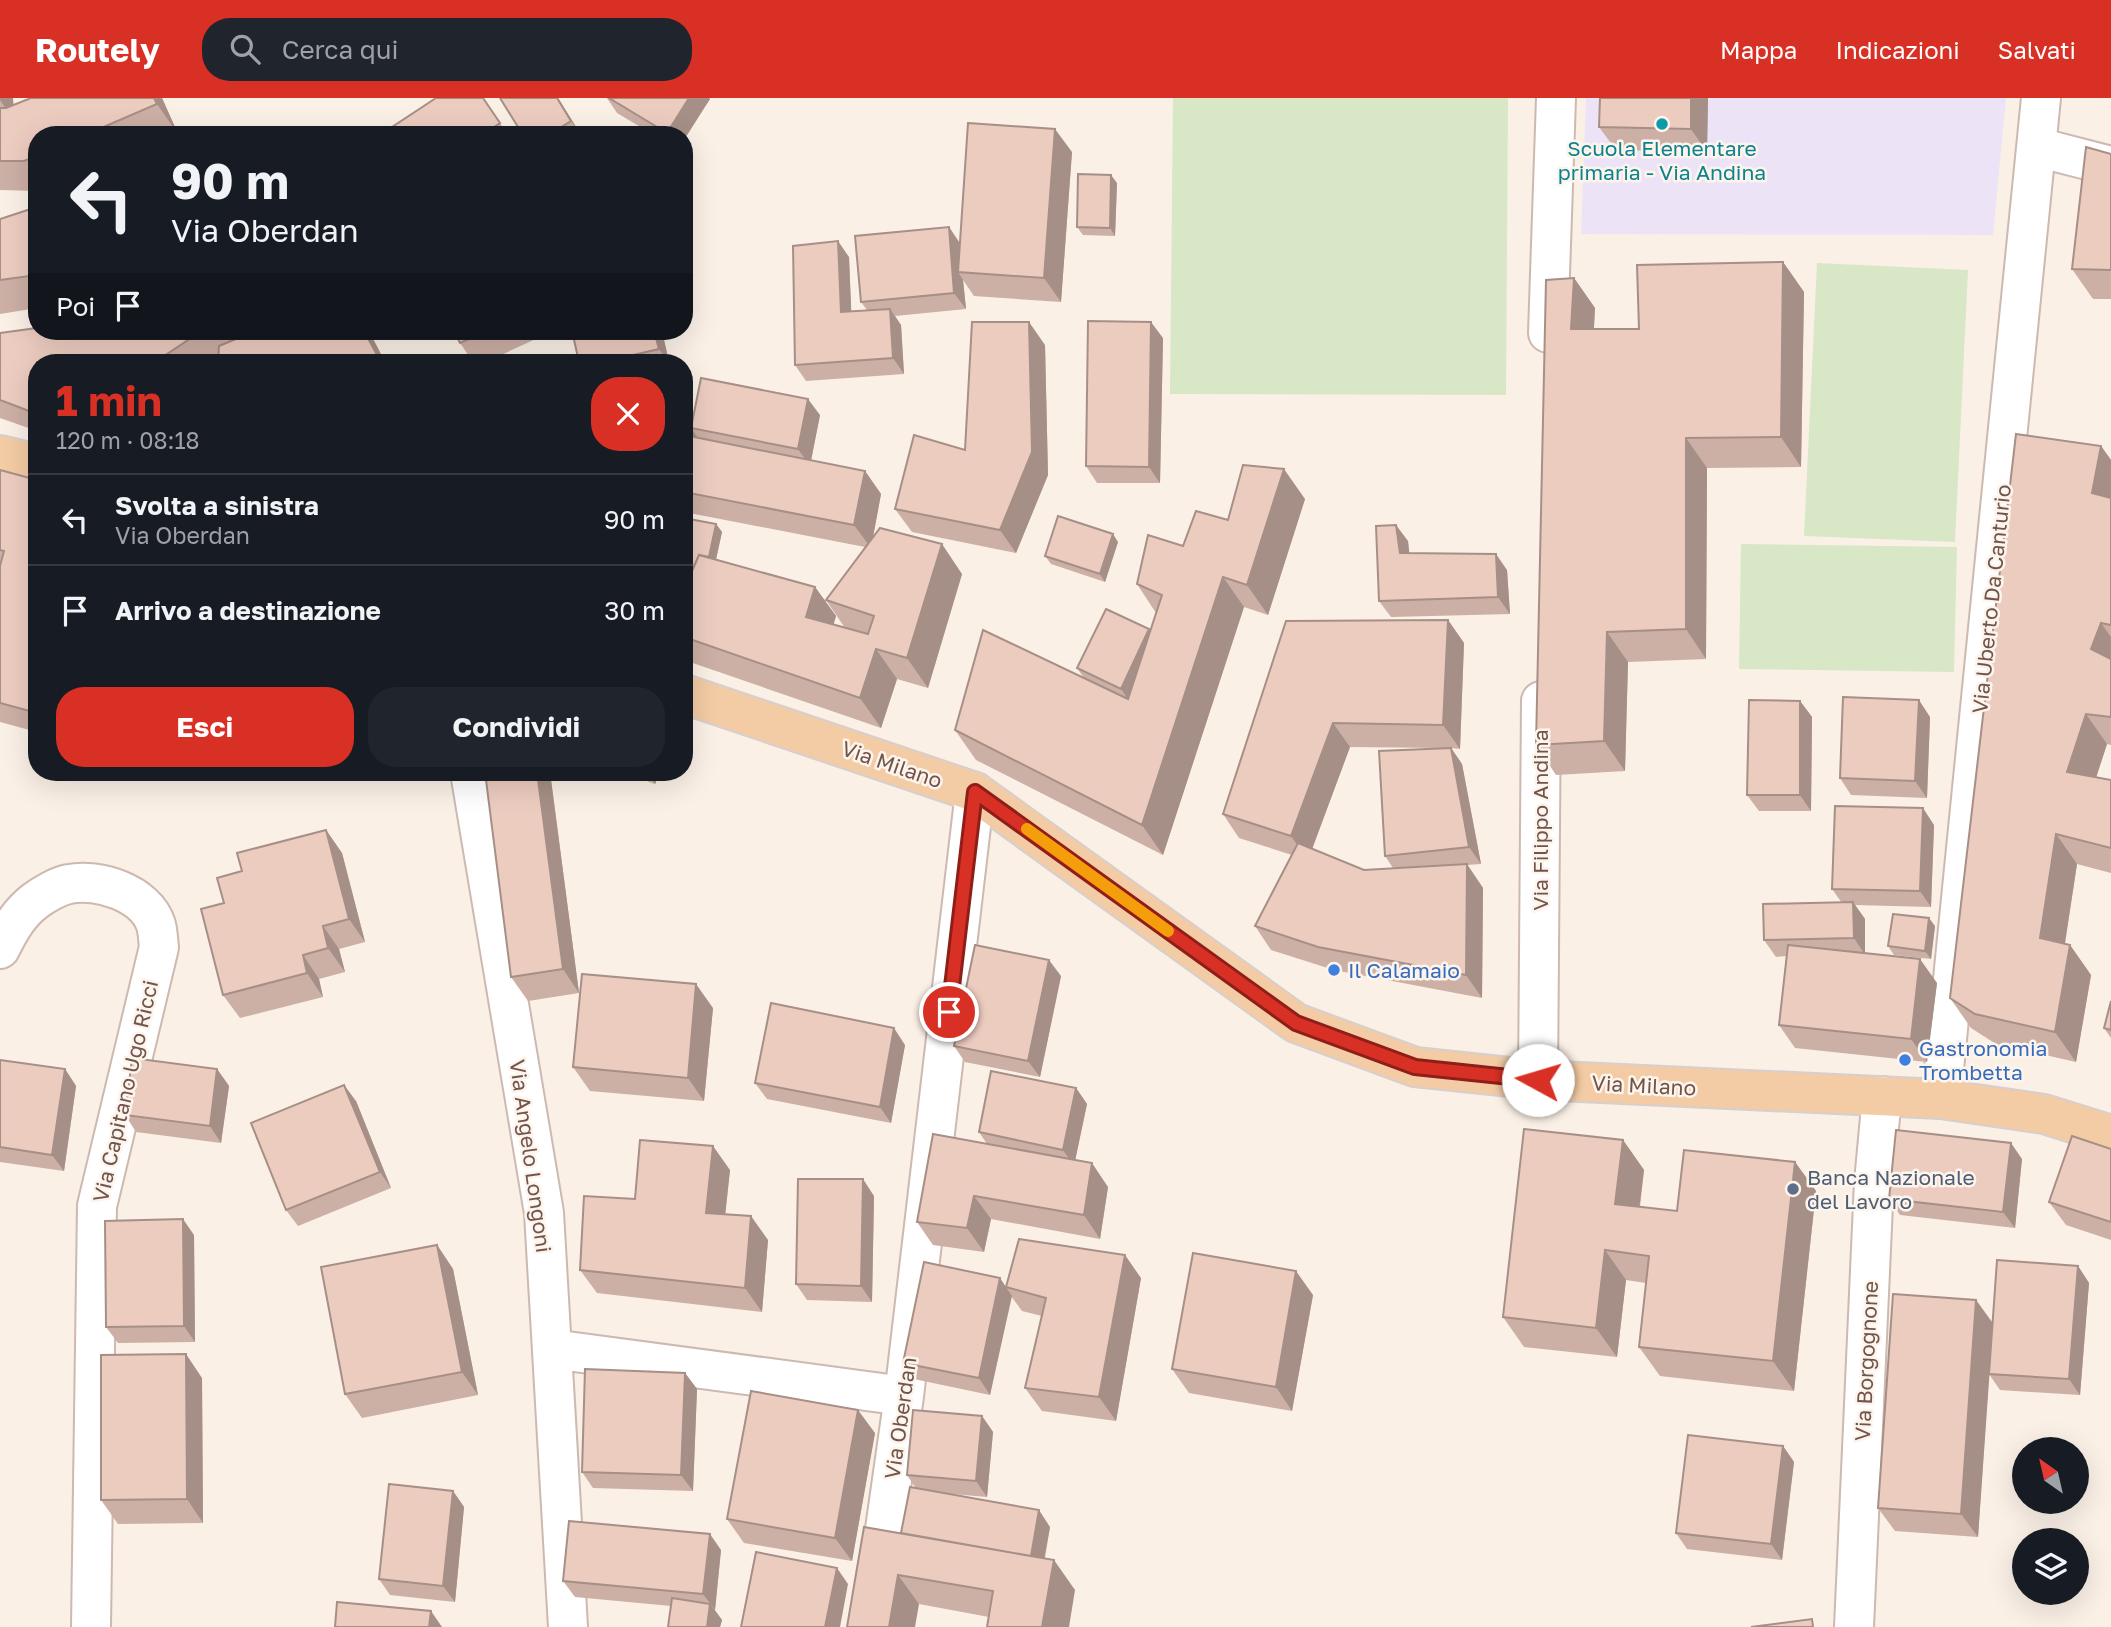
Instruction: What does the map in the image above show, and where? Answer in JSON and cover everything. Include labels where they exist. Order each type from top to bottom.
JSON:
[{"type":"main road","points":[[0,455],[28,462]]},
{"type":"main road","name":"Via Milano","points":[[693,697],[975,792],[1296,1023],[1415,1067],[1538,1080],[1941,1099],[2044,1114],[2111,1135]]},
{"type":"street","points":[[1546,370],[1556,98]]},
{"type":"street","name":"Via Uberto Da Canturio","points":[[1941,1099],[2041,98]]},
{"type":"street","points":[[2037,146],[2111,166]]},
{"type":"street","name":"Via Filippo Andina","points":[[1538,1080],[1541,661]]},
{"type":"street","name":"Via Angelo Longoni","points":[[472,781],[544,1213],[568,1627]]},
{"type":"street","name":"Via Oberdan","points":[[871,1627],[904,1396],[975,792]]},
{"type":"street","name":"Via Capitano Ugo Ricci","points":[[0,949],[12,925],[34,902],[66,884],[89,882],[122,892],[142,905],[155,923],[159,947],[97,1206],[91,1627]]},
{"type":"street","name":"Via Borgognone","points":[[1854,1627],[1874,1182],[1882,1096]]},
{"type":"street","points":[[552,1349],[904,1396]]},
{"type":"shaded area","points":[[1586,98],[2006,98],[1993,235],[1581,234]]},
{"type":"green space","points":[[1173,98],[1508,98],[1506,395],[1170,394]]},
{"type":"green space","points":[[1817,263],[1968,270],[1955,542],[1804,536]]},
{"type":"green space","points":[[1741,544],[1957,547],[1954,672],[1739,669]]},
{"type":"building","points":[[31,98],[154,98],[157,104],[106,126],[28,126],[28,159],[24,161],[0,161],[0,108]]},
{"type":"building","points":[[436,98],[483,98],[500,123],[496,126],[394,126]]},
{"type":"building","points":[[500,98],[557,98],[571,121],[563,126],[517,126]]},
{"type":"building","points":[[609,98],[689,98],[671,126],[655,126]]},
{"type":"building","points":[[1600,98],[1691,98],[1691,129],[1599,127]]},
{"type":"building","points":[[968,123],[1055,129],[1044,278],[958,272]]},
{"type":"building","points":[[2086,147],[2111,154],[2111,270],[2072,269]]},
{"type":"building","points":[[1078,174],[1111,175],[1110,228],[1077,227]]},
{"type":"building","points":[[28,210],[28,276],[0,280],[0,219]]},
{"type":"building","points":[[949,227],[954,293],[861,302],[855,236]]},
{"type":"building","points":[[838,241],[841,312],[890,309],[893,358],[795,365],[793,246]]},
{"type":"building","points":[[1783,262],[1781,437],[1686,438],[1686,629],[1607,632],[1604,741],[1536,745],[1546,280],[1574,278],[1571,329],[1639,329],[1637,265]]},
{"type":"building","points":[[1088,321],[1151,322],[1149,467],[1086,466]]},
{"type":"building","points":[[972,322],[1029,322],[1032,452],[1000,530],[895,509],[914,435],[965,450]]},
{"type":"building","points":[[28,329],[28,340],[188,340],[167,354],[28,354],[28,411],[0,400],[0,333]]},
{"type":"building","points":[[233,340],[369,340],[377,354],[218,354],[219,346]]},
{"type":"building","points":[[574,340],[656,340],[659,349],[637,354],[577,354]]},
{"type":"building","points":[[701,378],[808,399],[798,449],[693,428]]},
{"type":"building","points":[[2016,434],[2101,446],[2092,493],[2111,498],[2111,625],[2101,623],[2091,649],[2111,659],[2111,717],[2086,714],[2067,772],[2111,780],[2111,848],[2056,834],[2040,938],[2070,945],[2055,1032],[1975,1014],[1950,998]]},
{"type":"building","points":[[693,437],[865,471],[854,525],[693,494]]},
{"type":"building","points":[[1243,465],[1284,469],[1247,585],[1223,577],[1142,825],[955,730],[983,630],[1128,699],[1162,595],[1137,584],[1148,535],[1183,546],[1196,511],[1228,520]]},
{"type":"building","points":[[0,470],[28,478],[28,711],[0,703],[0,566],[4,551],[0,550]]},
{"type":"building","points":[[1058,516],[1113,534],[1100,574],[1045,556]]},
{"type":"building","points":[[693,520],[716,524],[709,557],[699,555],[693,569]]},
{"type":"building","points":[[1396,525],[1400,553],[1496,554],[1498,597],[1379,601],[1376,526]]},
{"type":"building","points":[[880,528],[942,544],[907,658],[876,649],[860,698],[693,640],[693,568],[699,555],[815,587],[806,617],[868,634],[874,616],[826,600]]},
{"type":"building","points":[[1106,609],[1149,629],[1121,689],[1077,668]]},
{"type":"building","points":[[1448,620],[1443,725],[1333,723],[1291,836],[1223,814],[1286,621]]},
{"type":"building","points":[[1843,697],[1919,700],[1915,781],[1840,778]]},
{"type":"building","points":[[1749,700],[1800,701],[1800,795],[1747,795]]},
{"type":"building","points":[[1451,748],[1469,847],[1385,856],[1379,751]]},
{"type":"building","points":[[486,781],[538,781],[563,969],[511,977]]},
{"type":"building","points":[[1835,806],[1923,808],[1920,891],[1832,889]]},
{"type":"building","points":[[326,830],[349,919],[323,926],[328,948],[303,955],[307,973],[223,995],[201,909],[224,903],[217,878],[242,871],[237,853]]},
{"type":"building","points":[[1298,843],[1364,870],[1467,864],[1466,975],[1318,947],[1255,926]]},
{"type":"building","points":[[1853,902],[1854,938],[1764,940],[1763,904]]},
{"type":"building","points":[[1893,914],[1929,918],[1925,951],[1888,946]]},
{"type":"building","points":[[975,945],[1049,960],[1028,1061],[954,1046]]},
{"type":"building","points":[[1788,945],[1920,959],[1911,1039],[1779,1025]]},
{"type":"building","points":[[582,974],[696,984],[688,1078],[573,1067]]},
{"type":"building","points":[[2111,1001],[2111,1030],[2104,1028]]},
{"type":"building","points":[[771,1003],[894,1028],[880,1107],[755,1083]]},
{"type":"building","points":[[132,1058],[217,1069],[210,1126],[125,1115]]},
{"type":"building","points":[[0,1060],[65,1069],[52,1155],[0,1147]]},
{"type":"building","points":[[991,1071],[1076,1088],[1063,1150],[979,1132]]},
{"type":"building","points":[[344,1085],[380,1172],[286,1210],[251,1123]]},
{"type":"building","points":[[1524,1129],[1623,1140],[1615,1204],[1677,1211],[1684,1150],[1795,1162],[1773,1361],[1639,1347],[1649,1256],[1605,1250],[1596,1328],[1503,1317]]},
{"type":"building","points":[[1896,1130],[2011,1143],[2003,1212],[1889,1199]]},
{"type":"building","points":[[933,1134],[1092,1163],[1084,1215],[974,1196],[967,1228],[917,1222]]},
{"type":"building","points":[[2072,1136],[2111,1149],[2111,1222],[2049,1202]]},
{"type":"building","points":[[640,1140],[713,1146],[706,1213],[751,1216],[745,1288],[580,1270],[584,1196],[635,1199]]},
{"type":"building","points":[[798,1179],[863,1179],[861,1286],[796,1284]]},
{"type":"building","points":[[183,1219],[184,1326],[106,1327],[105,1221]]},
{"type":"building","points":[[1019,1239],[1125,1255],[1099,1397],[1025,1388],[1046,1298],[1006,1287]]},
{"type":"building","points":[[437,1245],[462,1372],[345,1394],[321,1267]]},
{"type":"building","points":[[1193,1253],[1296,1271],[1276,1387],[1172,1369]]},
{"type":"building","points":[[1997,1260],[2078,1266],[2069,1379],[1989,1374]]},
{"type":"building","points":[[924,1262],[1000,1278],[979,1378],[903,1363]]},
{"type":"building","points":[[1893,1294],[1976,1300],[1961,1514],[1878,1508]]},
{"type":"building","points":[[186,1354],[187,1499],[101,1500],[101,1355]]},
{"type":"building","points":[[585,1369],[685,1373],[681,1475],[582,1472]]},
{"type":"building","points":[[751,1391],[858,1410],[835,1538],[727,1519]]},
{"type":"building","points":[[913,1410],[982,1416],[976,1481],[907,1475]]},
{"type":"building","points":[[1688,1435],[1783,1446],[1771,1544],[1676,1533]]},
{"type":"building","points":[[389,1484],[453,1491],[443,1586],[379,1579]]},
{"type":"building","points":[[910,1487],[1039,1510],[1031,1556],[901,1533]]},
{"type":"building","points":[[569,1521],[710,1534],[703,1594],[563,1581]]},
{"type":"building","points":[[864,1527],[1054,1560],[1042,1627],[987,1627],[993,1591],[898,1575],[889,1627],[847,1627]]},
{"type":"building","points":[[756,1552],[837,1568],[825,1627],[741,1627]]},
{"type":"building","points":[[672,1598],[710,1604],[707,1627],[668,1627]]},
{"type":"building","points":[[337,1602],[431,1611],[429,1627],[335,1627]]},
{"type":"building","points":[[1812,1619],[1813,1627],[1751,1627]]},
{"type":"slow traffic","points":[[1027,829],[1168,931]]},
{"type":"place","name":"Scuola Elementare primaria - Via Andina","points":[[1662,124]]},
{"type":"place","name":"Il Calamaio","points":[[1334,970]]},
{"type":"place","name":"Gastronomia Trombetta","points":[[1905,1060]]},
{"type":"place","name":"Banca Nazionale del Lavoro","points":[[1793,1189]]},
{"type":"route","points":[[949,1012],[975,792],[1296,1023],[1415,1067],[1538,1080]]}]
